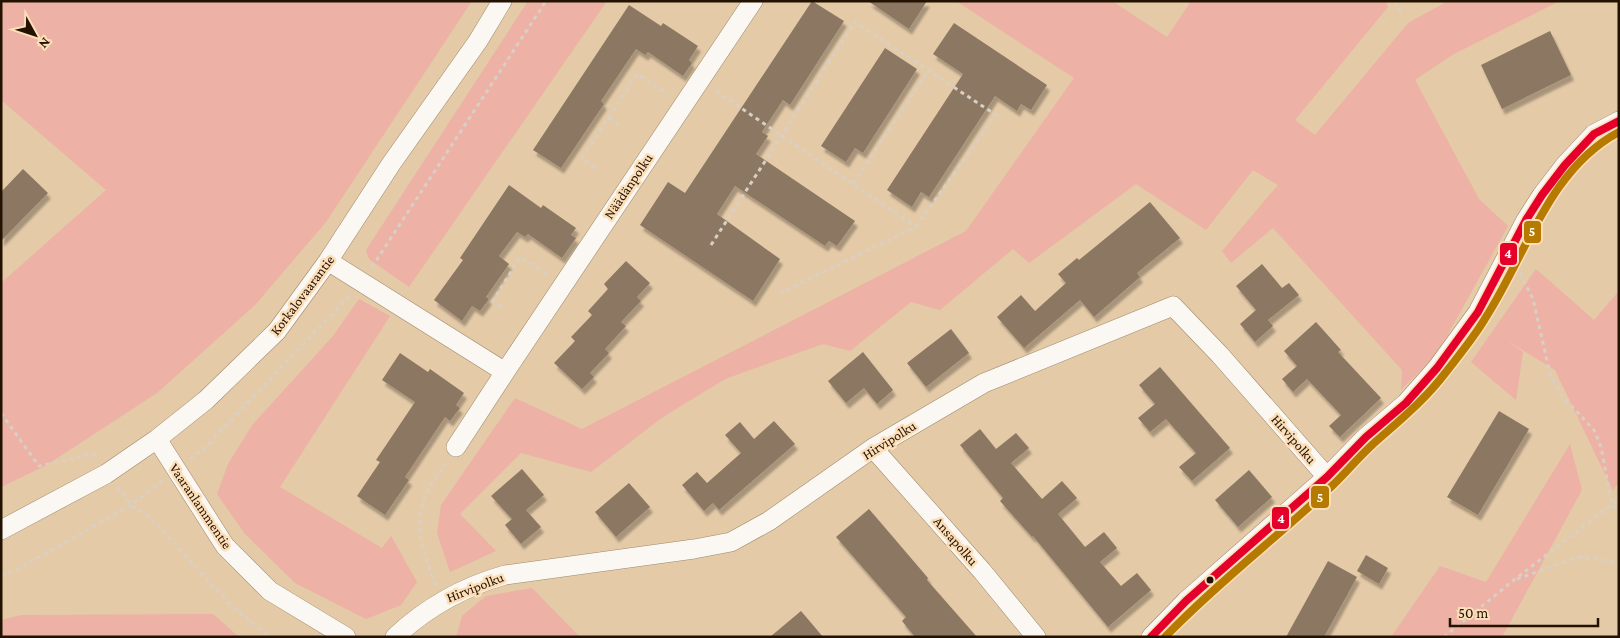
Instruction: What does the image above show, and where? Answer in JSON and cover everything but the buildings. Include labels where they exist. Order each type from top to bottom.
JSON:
[{"type":"street","name":"Korkalovaarantie","points":[[1,530],[106,474],[157,439],[206,400],[277,331],[328,261],[391,164],[478,41],[502,1]]},
{"type":"street","name":"Näädänpolku","points":[[456,448],[563,284],[753,1]]},
{"type":"street","points":[[1151,637],[1186,601],[1327,477],[1406,403],[1459,339],[1482,304],[1526,220],[1565,165],[1594,134],[1619,121]]},
{"type":"street","points":[[328,261],[505,372]]},
{"type":"street","name":"Hirvipolku","points":[[395,637],[442,599],[505,574],[694,549],[731,542],[769,521],[873,448],[984,383],[1173,306],[1220,355],[1327,477]]},
{"type":"street","name":"Vaaranlammentie","points":[[157,439],[225,546],[270,591],[346,637]]},
{"type":"street","name":"Ansapolku","points":[[873,448],[982,571],[1036,637]]},
{"type":"path","points":[[1395,1],[1402,14]]},
{"type":"path","points":[[711,245],[855,22],[996,115],[916,226],[780,293]]},
{"type":"path","points":[[853,184],[929,70]]},
{"type":"path","points":[[595,166],[582,158],[637,74],[684,104]]},
{"type":"path","points":[[700,81],[916,226]]},
{"type":"path","points":[[608,118],[621,126]]},
{"type":"path","points":[[501,306],[492,301],[520,257],[563,284]]},
{"type":"path","points":[[1517,268],[1533,299],[1550,374],[1563,397],[1594,430],[1601,447],[1612,505],[1619,510]]},
{"type":"path","points":[[1,413],[39,466],[95,455],[106,474],[131,505],[152,519],[232,606],[269,637]]},
{"type":"path","points":[[442,599],[423,553],[420,523],[424,499],[456,448]]},
{"type":"path","points":[[1444,637],[1619,499]]},
{"type":"path","points":[[1514,580],[1579,557],[1619,562]]},
{"type":"shaded area","points":[[1,1],[472,1],[326,222],[255,305],[157,393],[45,466],[1,487],[1,283],[106,190],[1,100]]},
{"type":"shaded area","points":[[528,1],[607,1],[409,287],[369,259],[366,250]]},
{"type":"shaded area","points":[[956,1],[1112,1],[1167,37],[1191,1],[1385,1],[1388,7],[1295,120],[1315,135],[1408,23],[1448,1],[1560,1],[1452,55],[1415,80],[1479,199],[1508,226],[1437,354],[1401,390],[1402,370],[1273,228],[1231,263],[1222,251],[1278,185],[1253,170],[1206,230],[1136,184],[1029,263],[1013,249],[940,310],[911,302],[850,351],[823,344],[725,379],[663,417],[591,472],[521,453],[460,514],[496,551],[450,572],[437,533],[441,505],[515,398],[582,429],[966,231],[1074,78]]},
{"type":"shaded area","points":[[1536,269],[1594,320],[1619,291],[1619,482],[1613,491],[1555,370],[1506,340],[1523,352],[1516,400],[1471,362]]},
{"type":"shaded area","points":[[359,299],[390,316],[280,487],[382,548],[391,536],[417,582],[401,605],[366,619],[295,583],[245,534],[217,494],[228,464],[253,424],[333,336]]},
{"type":"shaded area","points":[[1570,444],[1582,490],[1502,637],[1391,637],[1440,566],[1486,582]]},
{"type":"shaded area","points":[[532,588],[580,637],[456,637],[462,616],[486,596]]},
{"type":"shaded area","points":[[213,614],[239,637],[1,637],[1,620],[21,615]]},
{"type":"transit line","name":"4","points":[[1151,637],[1186,601],[1327,477],[1366,437],[1406,403],[1437,368],[1478,312],[1526,220],[1542,195],[1565,165],[1594,134],[1619,121]]},
{"type":"transit line","name":"5","points":[[1165,637],[1206,597],[1334,484],[1438,382],[1482,324],[1541,215],[1557,190],[1574,168],[1595,148],[1619,132]]}]
